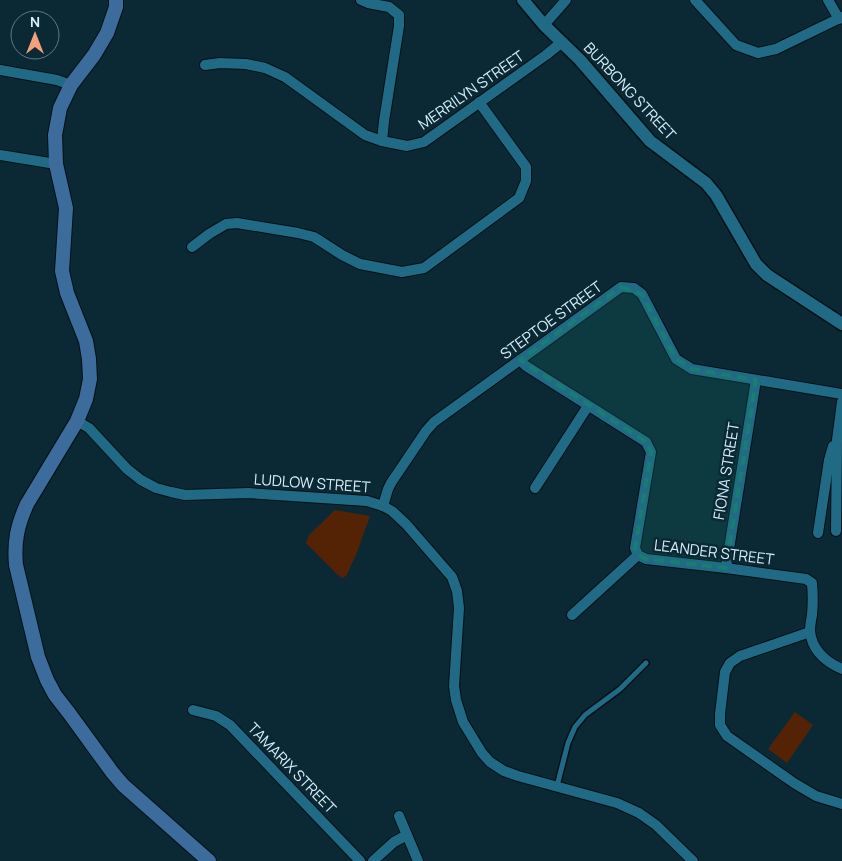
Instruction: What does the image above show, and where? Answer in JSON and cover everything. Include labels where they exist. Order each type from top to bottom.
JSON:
[{"type":"main road","points":[[116,0],[116,8],[107,33],[94,55],[71,85],[60,108],[54,135],[56,164],[66,208],[62,271],[67,293],[86,341],[90,379],[86,399],[77,421],[27,504],[18,525],[15,551],[16,566],[38,657],[47,680],[56,695],[123,785],[209,861]]},
{"type":"street","points":[[361,0],[389,8],[399,15],[382,141]]},
{"type":"street","name":"BURBONG STREET","points":[[522,0],[544,25],[580,60],[650,141],[706,183],[716,195],[756,264],[767,275],[842,324]]},
{"type":"street","points":[[544,25],[566,0]]},
{"type":"street","points":[[695,0],[736,45],[758,53],[776,50],[841,18],[828,0]]},
{"type":"street","name":"MERRILYN STREET","points":[[205,65],[220,63],[246,64],[264,68],[285,77],[365,134],[382,141],[407,146],[424,142],[562,42]]},
{"type":"street","points":[[0,70],[57,80],[71,85]]},
{"type":"street","points":[[192,247],[226,224],[237,223],[314,237],[360,264],[402,272],[424,268],[519,198],[526,182],[526,167],[480,102]]},
{"type":"street","points":[[0,155],[56,164]]},
{"type":"street","name":"STEPTOE STREET","points":[[383,506],[391,483],[434,422],[621,287],[634,288],[642,294],[676,359],[692,369],[842,394]]},
{"type":"street","name":"LEANDER STREET","points":[[520,360],[525,366],[646,442],[651,452],[635,548],[638,555],[646,559],[806,579],[812,583],[814,596],[810,632]]},
{"type":"street","name":"FIONA STREET","points":[[726,568],[756,380]]},
{"type":"street","points":[[836,531],[838,431],[842,402]]},
{"type":"street","points":[[535,488],[588,406]]},
{"type":"street","name":"LUDLOW STREET","points":[[77,421],[90,428],[127,469],[141,480],[156,488],[185,495],[233,493],[367,501],[392,511],[406,524],[452,577],[458,591],[459,608],[454,686],[456,700],[463,722],[482,753],[490,762],[504,771],[617,804],[639,814],[656,825],[693,861]]},
{"type":"street","points":[[818,533],[829,460],[838,431]]},
{"type":"street","points":[[572,616],[638,555]]},
{"type":"street","points":[[842,669],[830,664],[819,654],[810,632],[740,656],[730,663],[725,672],[720,714],[720,725],[727,736],[794,783],[816,796],[842,804]]},
{"type":"street","name":"TAMARIX STREET","points":[[194,710],[216,716],[230,725],[360,861]]},
{"type":"street","points":[[399,816],[418,861]]},
{"type":"street","points":[[373,861],[394,842],[407,835]]},
{"type":"lane","points":[[557,787],[568,743],[575,727],[585,715],[620,690],[646,663]]},
{"type":"highlighted area","points":[[621,287],[642,294],[676,359],[692,369],[756,380],[726,568],[646,559],[638,555],[635,548],[651,452],[646,442],[520,360]]},
{"type":"shaded area","points":[[335,510],[370,516],[356,555],[346,576],[342,578],[306,543],[309,535]]},
{"type":"shaded area","points":[[795,712],[813,725],[787,763],[768,749]]}]
